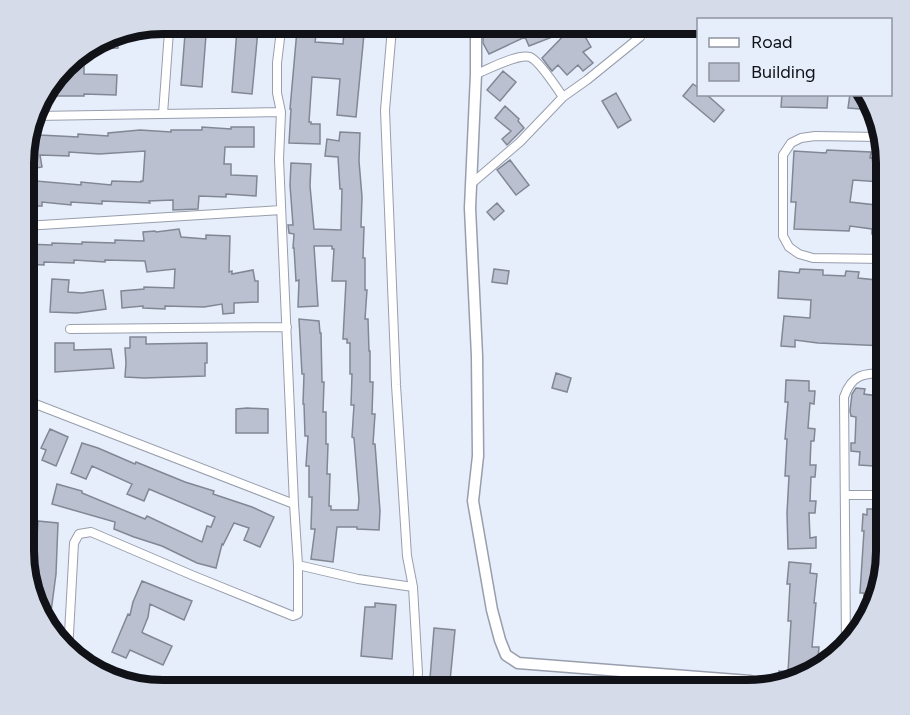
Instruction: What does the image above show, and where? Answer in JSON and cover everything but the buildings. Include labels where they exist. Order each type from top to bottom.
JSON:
[{"type":"street","points":[[163,114],[169,34]]},
{"type":"street","points":[[70,639],[74,543],[79,534],[91,532],[293,616],[298,614],[298,565],[279,159],[281,112],[277,93],[280,34]]},
{"type":"street","points":[[391,34],[385,110],[397,396],[407,556],[413,587],[417,680]]},
{"type":"street","points":[[476,35],[470,208],[477,356],[478,456],[473,501],[492,610],[506,655],[518,663],[737,680]]},
{"type":"street","points":[[471,183],[520,142],[563,97],[640,37]]},
{"type":"street","points":[[476,74],[520,56],[530,57],[537,62],[563,97]]},
{"type":"street","points":[[43,116],[281,112]]},
{"type":"street","points":[[873,137],[814,136],[801,138],[791,143],[783,155],[783,236],[789,248],[813,258],[876,259]]},
{"type":"street","points":[[34,225],[281,210]]},
{"type":"street","points":[[70,329],[287,327]]},
{"type":"street","points":[[846,633],[844,397],[848,384],[858,376],[875,373]]},
{"type":"street","points":[[35,404],[294,504]]},
{"type":"street","points":[[845,495],[875,495]]},
{"type":"street","points":[[298,565],[358,579],[413,587]]}]
